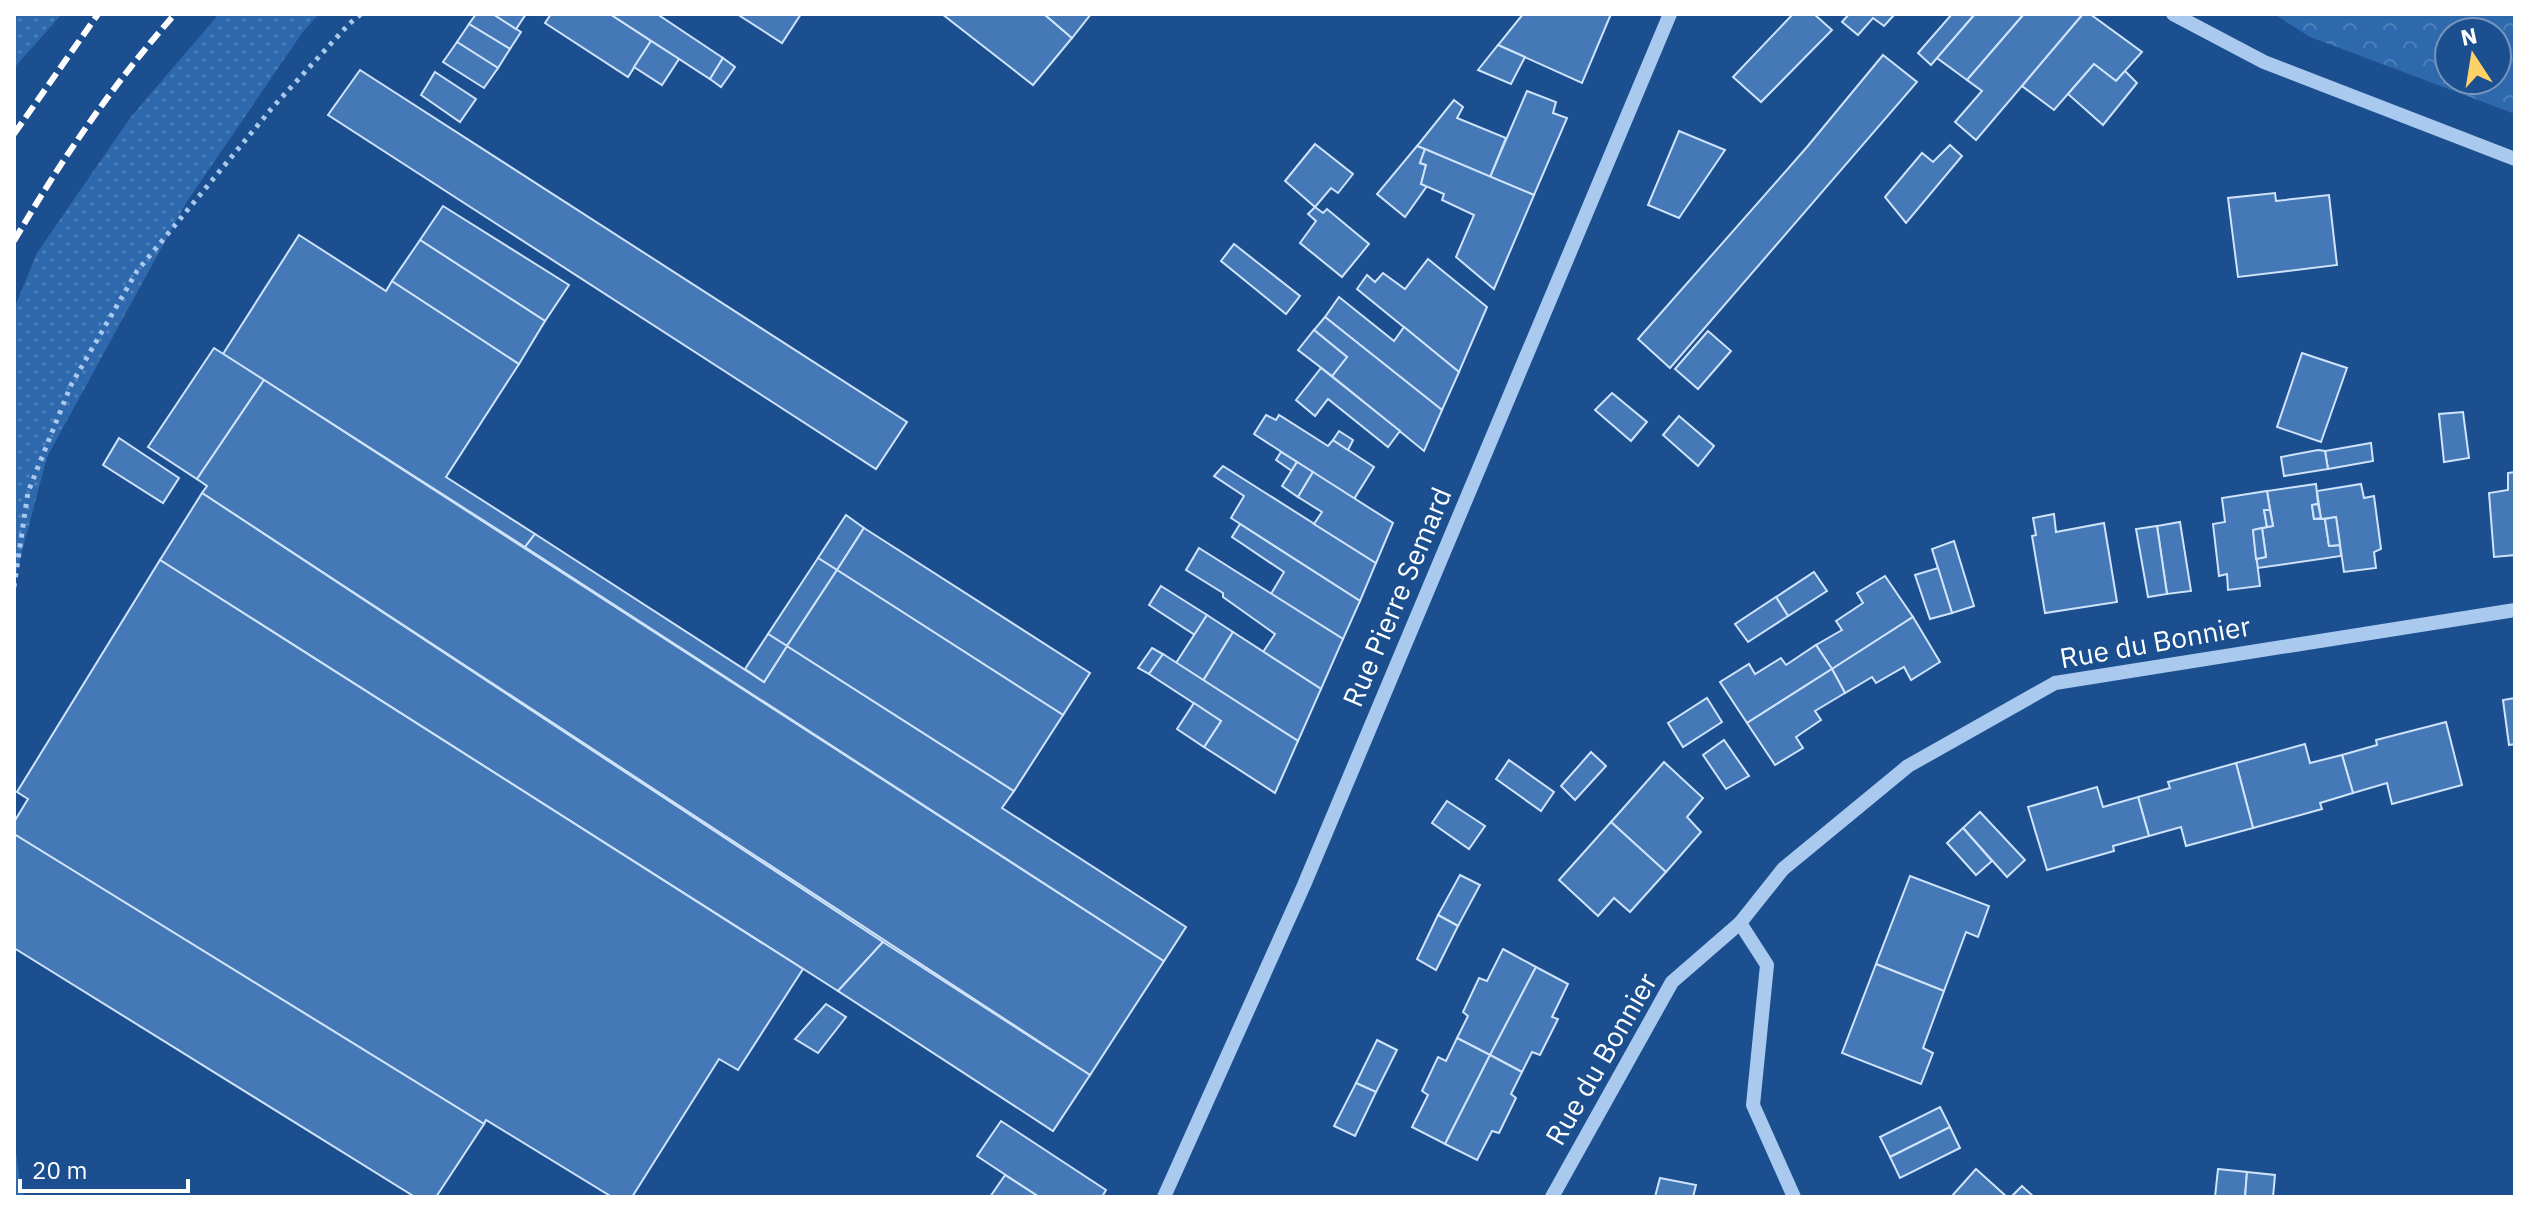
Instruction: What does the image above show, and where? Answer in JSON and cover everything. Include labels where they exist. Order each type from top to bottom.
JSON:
[{"type":"street","name":"Rue Pierre Semard","points":[[1164,1197],[1304,885],[1670,14]]},
{"type":"street","points":[[2173,14],[2264,62],[2515,159]]},
{"type":"street","name":"Rue du Bonnier","points":[[1552,1197],[1672,982],[1740,923],[1783,869],[1908,766],[2055,683],[2515,610]]},
{"type":"street","points":[[1740,923],[1767,965],[1753,1105],[1794,1197]]},
{"type":"path","points":[[14,587],[28,492],[33,479],[71,385],[137,271],[272,108],[361,14]]},
{"type":"green space","points":[[14,14],[62,14],[14,68]]},
{"type":"green space","points":[[219,14],[319,14],[302,33],[186,203],[47,457],[14,582],[14,309],[37,253],[130,118]]},
{"type":"green space","points":[[2274,14],[2515,14],[2515,114],[2467,96],[2513,96],[2513,16],[2433,16],[2433,83],[2310,37]]},
{"type":"green space","points":[[14,1137],[21,1189],[25,1197],[14,1197]]},
{"type":"building","points":[[476,14],[493,14],[521,32],[510,49],[469,24]]},
{"type":"building","points":[[493,14],[526,14],[516,29]]},
{"type":"building","points":[[551,14],[610,14],[651,41],[628,77],[545,23]]},
{"type":"building","points":[[610,14],[657,14],[723,58],[710,79]]},
{"type":"building","points":[[737,14],[801,14],[782,43]]},
{"type":"building","points":[[942,14],[1044,14],[1072,38],[1033,85]]},
{"type":"building","points":[[1044,14],[1091,14],[1072,38]]},
{"type":"building","points":[[1523,14],[1611,14],[1582,83],[1498,45]]},
{"type":"building","points":[[1793,14],[1814,14],[1832,30],[1761,102],[1733,77]]},
{"type":"building","points":[[1849,14],[1895,14],[1884,26],[1873,18],[1858,35],[1842,22]]},
{"type":"building","points":[[1952,14],[1975,14],[1931,65],[1918,53]]},
{"type":"building","points":[[1975,14],[2024,14],[1967,80],[1937,58]]},
{"type":"building","points":[[2024,14],[2083,14],[1976,140],[1955,122],[1982,91],[1967,80]]},
{"type":"building","points":[[2083,14],[2090,14],[2142,52],[2116,81],[2094,64],[2054,110],[2022,86]]},
{"type":"building","points":[[469,24],[510,49],[498,68],[457,42]]},
{"type":"building","points":[[651,41],[679,59],[662,85],[634,67]]},
{"type":"building","points":[[457,42],[498,68],[484,88],[443,62]]},
{"type":"building","points":[[1498,45],[1525,57],[1511,84],[1478,70]]},
{"type":"building","points":[[1883,55],[1917,82],[1670,368],[1638,339],[1807,147]]},
{"type":"building","points":[[723,58],[735,67],[721,87],[710,79]]},
{"type":"building","points":[[2094,64],[2116,81],[2125,71],[2137,83],[2103,125],[2068,94]]},
{"type":"building","points":[[360,70],[907,422],[876,469],[328,115]]},
{"type":"building","points":[[435,72],[476,99],[460,122],[421,95]]},
{"type":"building","points":[[1527,91],[1556,102],[1553,113],[1567,118],[1534,195],[1490,177]]},
{"type":"building","points":[[1454,100],[1463,107],[1457,118],[1506,138],[1490,177],[1417,146]]},
{"type":"building","points":[[1679,131],[1725,150],[1679,218],[1648,205]]},
{"type":"building","points":[[1315,144],[1353,174],[1338,193],[1331,188],[1315,207],[1285,181]]},
{"type":"building","points":[[1950,145],[1962,156],[1906,223],[1885,197],[1922,153],[1933,162]]},
{"type":"building","points":[[1417,146],[1425,149],[1420,163],[1426,165],[1421,184],[1427,186],[1405,217],[1377,194]]},
{"type":"building","points":[[1425,149],[1534,195],[1494,289],[1456,257],[1474,215],[1442,200],[1444,194],[1421,184],[1426,165],[1420,163]]},
{"type":"building","points":[[2275,193],[2276,201],[2329,195],[2337,265],[2238,277],[2228,198]]},
{"type":"building","points":[[443,206],[569,285],[545,321],[420,240]]},
{"type":"building","points":[[1315,207],[1323,213],[1327,209],[1369,244],[1342,277],[1300,243],[1316,221],[1308,214]]},
{"type":"building","points":[[299,235],[386,291],[392,281],[519,364],[446,477],[535,534],[525,547],[223,354]]},
{"type":"building","points":[[420,240],[545,321],[519,364],[392,281]]},
{"type":"building","points":[[1234,244],[1300,296],[1286,314],[1221,261]]},
{"type":"building","points":[[1428,259],[1487,307],[1459,372],[1357,289],[1367,275],[1375,282],[1383,273],[1405,289]]},
{"type":"building","points":[[1339,297],[1394,341],[1404,327],[1459,372],[1442,410],[1325,317]]},
{"type":"building","points":[[1325,317],[1442,410],[1424,451],[1332,376],[1347,357],[1314,330]]},
{"type":"building","points":[[1314,330],[1347,357],[1332,376],[1298,350]]},
{"type":"building","points":[[1708,331],[1731,351],[1698,389],[1675,369]]},
{"type":"building","points":[[214,348],[264,380],[197,479],[148,447]]},
{"type":"building","points":[[2302,353],[2347,368],[2321,442],[2277,427]]},
{"type":"building","points":[[1321,368],[1400,431],[1388,447],[1328,399],[1315,416],[1296,400]]},
{"type":"building","points":[[264,380],[1164,961],[1090,1075],[202,493],[207,486],[197,479]]},
{"type":"building","points":[[1612,393],[1647,422],[1631,441],[1595,410]]},
{"type":"building","points":[[2463,412],[2469,458],[2444,462],[2439,414]]},
{"type":"building","points":[[1266,415],[1276,420],[1279,415],[1328,446],[1333,440],[1374,467],[1354,499],[1254,434]]},
{"type":"building","points":[[1679,416],[1714,446],[1698,466],[1663,435]]},
{"type":"building","points":[[1339,431],[1353,440],[1348,450],[1333,440]]},
{"type":"building","points":[[119,438],[179,478],[163,503],[103,465]]},
{"type":"building","points":[[2371,443],[2373,461],[2328,469],[2325,451]]},
{"type":"building","points":[[2325,451],[2328,469],[2284,476],[2281,457]]},
{"type":"building","points":[[1281,452],[1297,462],[1292,471],[1276,460]]},
{"type":"building","points":[[1297,462],[1313,472],[1298,497],[1282,486]]},
{"type":"building","points":[[1223,466],[1376,563],[1360,601],[1231,518],[1244,496],[1214,476]]},
{"type":"building","points":[[1313,472],[1393,523],[1376,563],[1314,524],[1322,512],[1298,497]]},
{"type":"building","points":[[2515,472],[2515,555],[2494,557],[2489,493],[2508,490],[2508,473]]},
{"type":"building","points":[[2316,484],[2318,504],[2312,505],[2314,519],[2325,519],[2329,546],[2340,545],[2341,556],[2258,568],[2256,559],[2266,557],[2262,528],[2273,526],[2267,491]]},
{"type":"building","points":[[2361,484],[2364,498],[2374,496],[2381,549],[2374,552],[2376,568],[2344,572],[2336,517],[2321,519],[2317,491]]},
{"type":"building","points":[[2267,491],[2270,510],[2264,510],[2267,527],[2253,530],[2260,586],[2228,590],[2227,574],[2219,576],[2213,524],[2225,522],[2222,498]]},
{"type":"building","points":[[202,493],[883,942],[838,991],[160,560]]},
{"type":"building","points":[[2318,504],[2321,518],[2314,519],[2312,505]]},
{"type":"building","points":[[2264,510],[2270,510],[2273,526],[2267,527]]},
{"type":"building","points":[[2054,514],[2056,532],[2104,523],[2117,602],[2045,613],[2032,536],[2036,535],[2033,518]]},
{"type":"building","points":[[846,515],[864,528],[837,570],[818,558]]},
{"type":"building","points":[[2336,517],[2340,545],[2329,546],[2325,519]]},
{"type":"building","points":[[2180,522],[2191,591],[2167,594],[2157,526]]},
{"type":"building","points":[[1240,524],[1360,601],[1343,639],[1271,594],[1284,572],[1232,537]]},
{"type":"building","points":[[2157,526],[2167,594],[2148,597],[2136,529]]},
{"type":"building","points":[[864,528],[1090,673],[1063,715],[837,570]]},
{"type":"building","points":[[2262,528],[2266,557],[2256,559],[2253,530]]},
{"type":"building","points":[[535,534],[764,682],[787,646],[1014,791],[1002,808],[1186,927],[1164,961],[525,547]]},
{"type":"building","points":[[1954,541],[1974,606],[1952,613],[1932,549]]},
{"type":"building","points":[[1199,548],[1343,639],[1321,689],[1263,652],[1275,634],[1223,597],[1223,593],[1186,570]]},
{"type":"building","points":[[818,558],[837,570],[787,646],[768,634]]},
{"type":"building","points":[[160,560],[803,969],[738,1070],[719,1059],[632,1197],[612,1197],[486,1120],[484,1124],[14,834],[14,822],[28,799],[17,792]]},
{"type":"building","points":[[1938,568],[1952,613],[1930,619],[1915,575]]},
{"type":"building","points":[[837,570],[1063,715],[1014,791],[787,646]]},
{"type":"building","points":[[1814,572],[1827,591],[1788,616],[1776,597]]},
{"type":"building","points":[[1885,576],[1913,617],[1832,669],[1816,645],[1842,630],[1836,621],[1863,603],[1857,593]]},
{"type":"building","points":[[1161,586],[1207,615],[1195,635],[1149,605]]},
{"type":"building","points":[[1776,597],[1788,616],[1748,642],[1735,624]]},
{"type":"building","points":[[1207,615],[1233,632],[1203,681],[1176,663]]},
{"type":"building","points":[[1913,617],[1940,662],[1911,680],[1904,667],[1876,683],[1872,677],[1845,693],[1832,669]]},
{"type":"building","points":[[1233,632],[1321,689],[1298,741],[1203,681]]},
{"type":"building","points":[[768,634],[787,646],[764,682],[745,669]]},
{"type":"building","points":[[1816,645],[1832,669],[1747,723],[1720,682],[1749,664],[1755,674],[1781,658],[1786,665]]},
{"type":"building","points":[[1152,648],[1163,654],[1149,674],[1138,668]]},
{"type":"building","points":[[1163,654],[1298,741],[1275,793],[1204,747],[1221,721],[1149,674]]},
{"type":"building","points":[[1832,669],[1845,693],[1815,711],[1821,720],[1796,737],[1803,748],[1775,765],[1747,723]]},
{"type":"building","points":[[1707,698],[1722,722],[1683,747],[1668,723]]},
{"type":"building","points":[[2515,698],[2515,744],[2509,745],[2503,700]]},
{"type":"building","points":[[1194,703],[1221,721],[1204,747],[1177,729]]},
{"type":"building","points":[[2446,722],[2462,785],[2392,804],[2387,783],[2353,793],[2342,755],[2377,745],[2376,740]]},
{"type":"building","points":[[1724,740],[1749,776],[1726,789],[1703,755]]},
{"type":"building","points":[[2305,744],[2310,763],[2342,755],[2353,793],[2320,803],[2322,809],[2253,828],[2236,763]]},
{"type":"building","points":[[1591,752],[1606,766],[1575,800],[1561,786]]},
{"type":"building","points":[[1509,760],[1554,792],[1541,811],[1496,779]]},
{"type":"building","points":[[1664,762],[1703,798],[1687,817],[1701,832],[1666,872],[1611,822]]},
{"type":"building","points":[[2236,763],[2253,828],[2186,846],[2181,827],[2149,836],[2138,797],[2170,788],[2168,782]]},
{"type":"building","points":[[2097,787],[2103,807],[2138,797],[2149,836],[2113,846],[2114,851],[2047,870],[2028,807]]},
{"type":"building","points":[[1447,801],[1485,826],[1469,849],[1432,823]]},
{"type":"building","points":[[1980,812],[2025,860],[2007,877],[1963,828]]},
{"type":"building","points":[[1611,822],[1666,872],[1630,912],[1614,898],[1598,916],[1559,880]]},
{"type":"building","points":[[1963,828],[1992,861],[1976,875],[1947,843]]},
{"type":"building","points":[[14,834],[484,1124],[436,1197],[415,1197],[14,948]]},
{"type":"building","points":[[1460,875],[1480,885],[1458,926],[1438,915]]},
{"type":"building","points":[[1910,876],[1989,906],[1978,937],[1966,932],[1944,991],[1876,964]]},
{"type":"building","points":[[1438,915],[1458,926],[1436,970],[1417,959]]},
{"type":"building","points":[[883,942],[1090,1075],[1053,1131],[838,991]]},
{"type":"building","points":[[1503,949],[1536,967],[1490,1055],[1457,1038],[1468,1016],[1463,1012],[1479,978],[1487,981]]},
{"type":"building","points":[[1876,964],[1944,991],[1923,1048],[1933,1053],[1921,1084],[1842,1053]]},
{"type":"building","points":[[1536,967],[1568,984],[1552,1017],[1558,1019],[1540,1055],[1532,1052],[1522,1072],[1490,1055]]},
{"type":"building","points":[[826,1004],[846,1017],[818,1053],[795,1039]]},
{"type":"building","points":[[1457,1038],[1490,1055],[1445,1144],[1412,1127],[1428,1095],[1422,1091],[1438,1057],[1446,1061]]},
{"type":"building","points":[[1377,1040],[1397,1050],[1376,1092],[1356,1083]]},
{"type":"building","points":[[1490,1055],[1522,1072],[1511,1094],[1516,1098],[1499,1133],[1492,1131],[1477,1160],[1445,1144]]},
{"type":"building","points":[[1356,1083],[1376,1092],[1355,1136],[1334,1126]]},
{"type":"building","points":[[1940,1107],[1950,1127],[1890,1157],[1880,1137]]},
{"type":"building","points":[[1001,1121],[1106,1190],[1102,1197],[1039,1197],[977,1156]]},
{"type":"building","points":[[1950,1127],[1960,1148],[1900,1178],[1890,1157]]},
{"type":"building","points":[[1976,1169],[2007,1197],[1951,1197]]},
{"type":"building","points":[[2218,1169],[2247,1172],[2245,1197],[2215,1197]]},
{"type":"building","points":[[2247,1172],[2275,1175],[2273,1197],[2245,1197]]},
{"type":"building","points":[[1005,1175],[1039,1197],[990,1197]]},
{"type":"building","points":[[1660,1178],[1696,1185],[1693,1197],[1655,1197]]},
{"type":"building","points":[[2022,1186],[2034,1197],[2011,1197]]},
{"type":"railway","points":[[14,134],[98,14]]},
{"type":"railway","points":[[14,241],[89,123],[175,14]]}]
